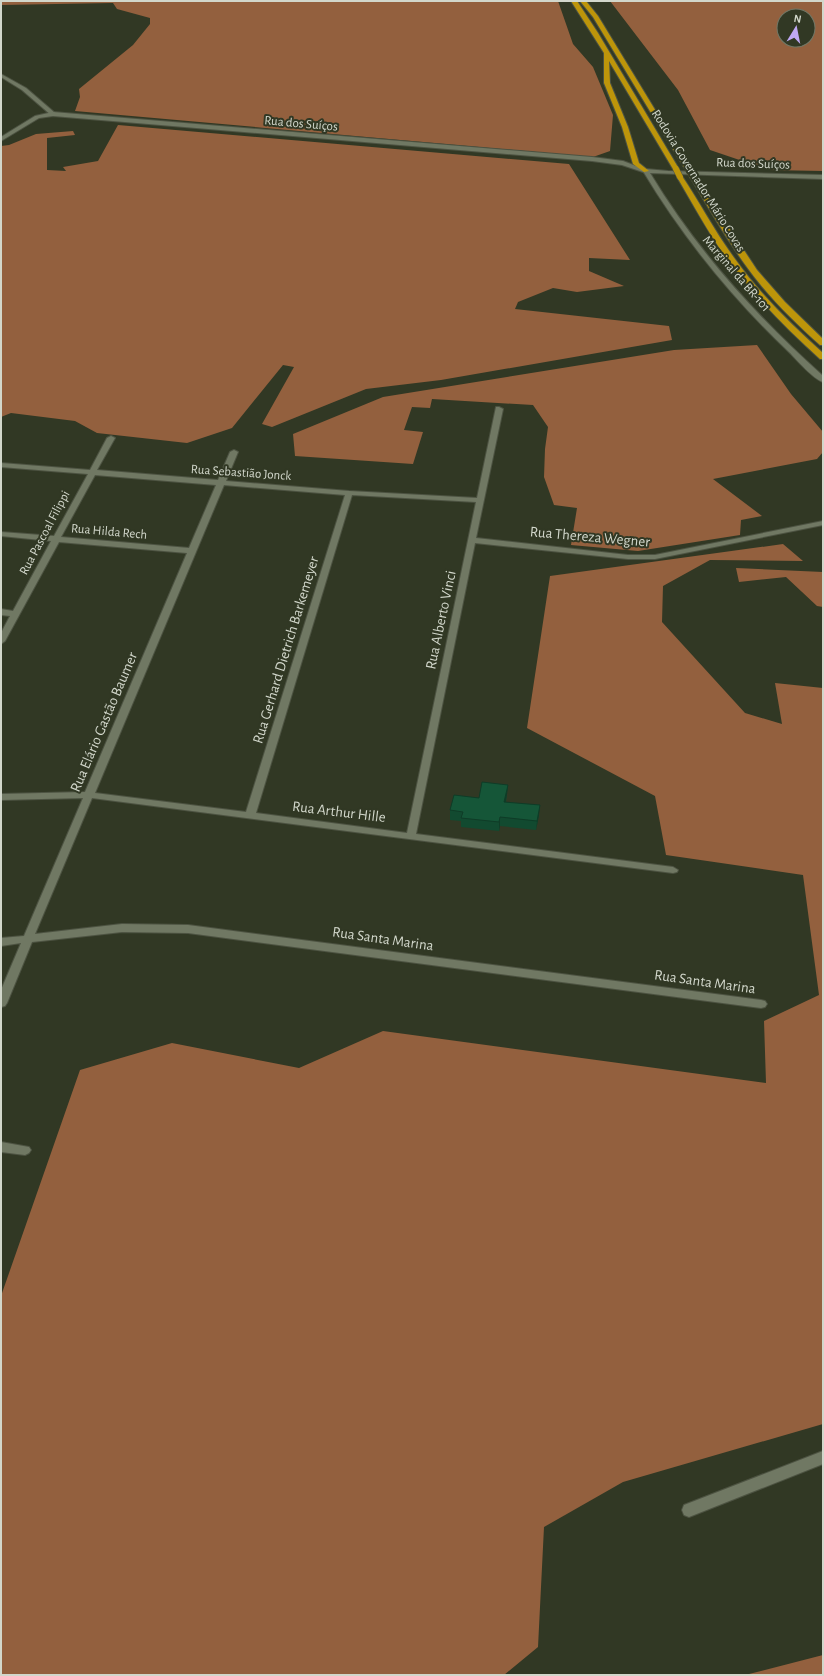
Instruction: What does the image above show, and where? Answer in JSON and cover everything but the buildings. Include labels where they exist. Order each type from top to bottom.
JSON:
[{"type":"highway","name":"Rodovia Governador Mário Covas","points":[[574,1],[583,13],[680,177],[731,259],[777,314],[823,357]]},
{"type":"highway","name":"Rodovia Governador Mário Covas","points":[[583,1],[595,16],[688,169],[746,260],[794,316],[823,343]]},
{"type":"highway","points":[[606,53],[607,83],[625,127],[633,158],[636,164],[646,171]]},
{"type":"street","points":[[1,75],[24,88],[53,114]]},
{"type":"street","name":"Rua dos Suíços","points":[[1,139],[37,117],[53,114],[612,162],[646,171],[668,173],[823,177]]},
{"type":"street","name":"Rua dos Suíços","points":[[612,162],[633,158]]},
{"type":"street","name":"Marginal da BR-101","points":[[646,171],[681,226],[713,268],[763,324],[823,380]]},
{"type":"street","name":"Rua Alberto Vinci","points":[[411,836],[499,409]]},
{"type":"street","name":"Rua Pascoal Filippi","points":[[1,641],[111,438]]},
{"type":"street","name":"Rua Elário Gastão Baumer","points":[[1,1003],[234,452]]},
{"type":"street","name":"Rua Sebastião Jonck","points":[[1,465],[349,494],[480,500]]},
{"type":"street","name":"Rua Gerhard Dietrich Barkemeyer","points":[[250,816],[349,494]]},
{"type":"street","name":"Rua Thereza Wegner","points":[[472,540],[628,557],[655,557],[823,523]]},
{"type":"street","name":"Rua Hilda Rech","points":[[1,534],[192,551]]},
{"type":"street","points":[[1,612],[16,614]]},
{"type":"street","name":"Rua Arthur Hille","points":[[1,797],[89,795],[673,870]]},
{"type":"street","name":"Rua Santa Marina","points":[[1,942],[122,928],[188,929],[761,1004]]},
{"type":"street","points":[[1,1147],[25,1150]]},
{"type":"street","points":[[689,1510],[823,1457]]},
{"type":"shaded area","points":[[1,1],[558,1],[573,44],[593,67],[613,115],[610,151],[593,157],[75,111],[80,97],[79,89],[133,45],[150,24],[150,18],[117,9],[113,3],[1,5]]},
{"type":"shaded area","points":[[610,1],[823,1],[823,171],[769,170],[710,150],[678,90]]},
{"type":"shaded area","points":[[118,125],[569,164],[630,260],[589,258],[589,271],[624,286],[577,292],[553,288],[518,302],[515,309],[669,326],[672,340],[441,380],[366,389],[272,427],[262,424],[294,367],[283,365],[232,428],[187,443],[97,433],[75,421],[11,413],[1,417],[1,146],[9,145],[36,134],[73,131],[75,135],[47,138],[47,170],[66,171],[63,167],[98,161]]},
{"type":"shaded area","points":[[757,345],[791,394],[823,432],[823,452],[817,459],[713,479],[762,516],[741,520],[740,535],[638,551],[571,545],[577,508],[554,505],[544,477],[545,449],[548,427],[533,405],[432,399],[430,408],[412,407],[404,430],[423,432],[413,464],[295,456],[293,434],[383,397],[674,350]]},
{"type":"shaded area","points":[[783,544],[803,561],[710,560],[663,586],[662,622],[745,713],[782,724],[775,683],[823,688],[823,1424],[623,1482],[544,1527],[538,1647],[504,1675],[1,1675],[1,1296],[80,1070],[172,1043],[299,1068],[383,1031],[766,1083],[764,1021],[819,995],[803,875],[666,855],[655,796],[527,728],[550,576]]},
{"type":"shaded area","points":[[736,568],[823,572],[823,607],[817,606],[786,577],[739,582]]},
{"type":"shaded area","points":[[823,1655],[823,1675],[745,1675]]}]
